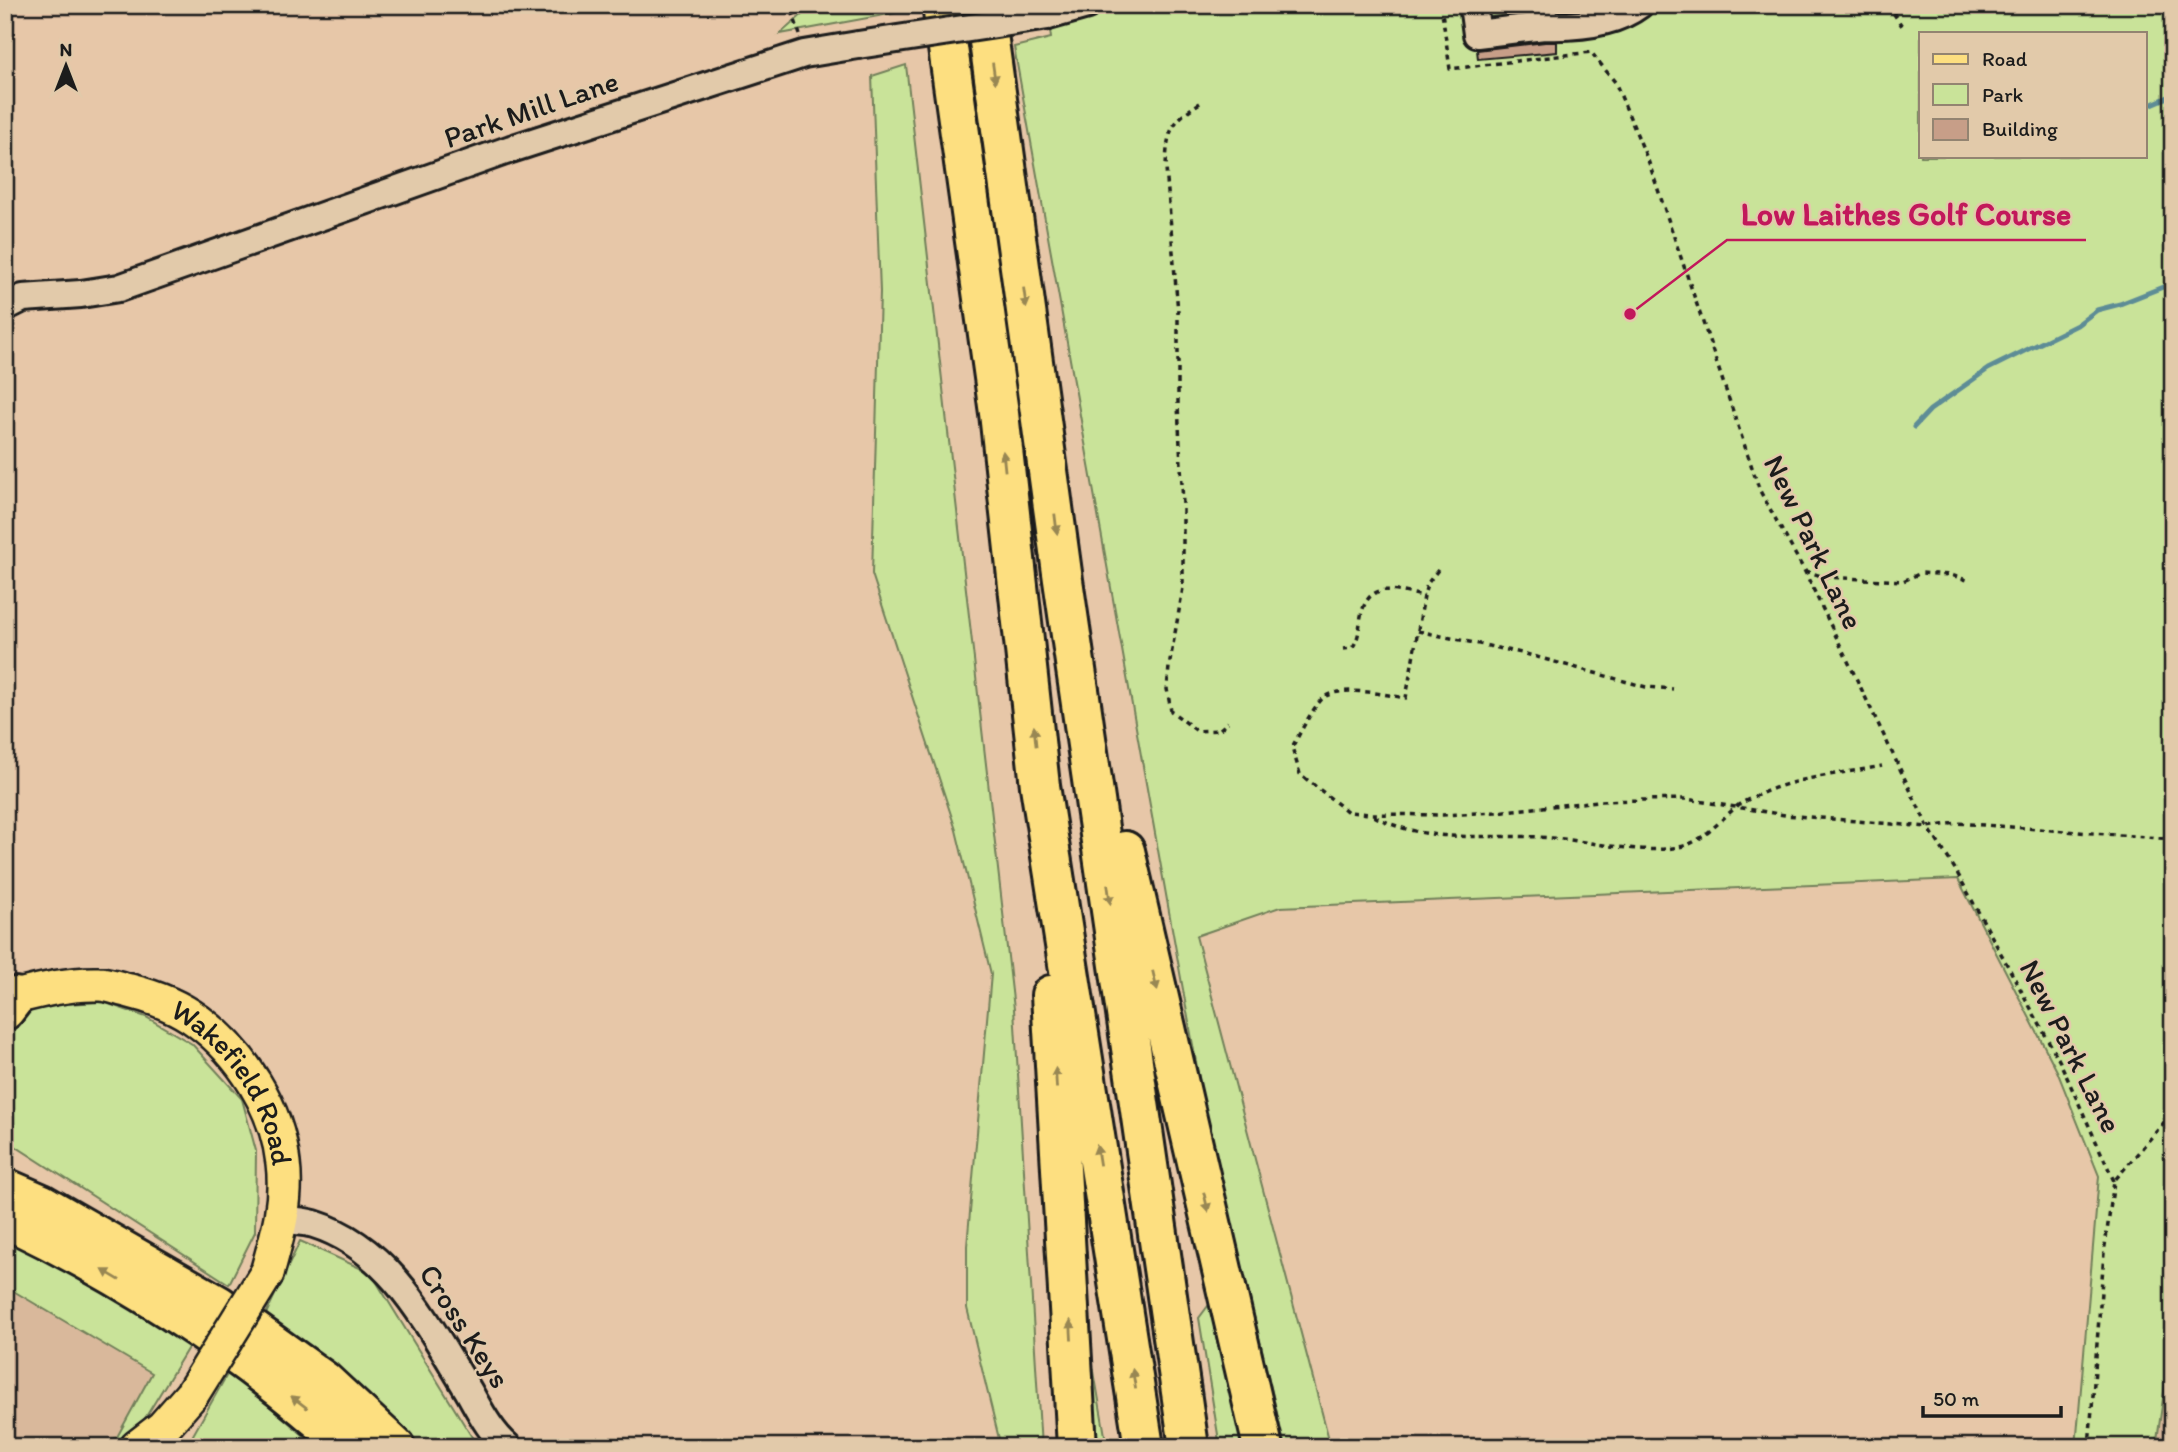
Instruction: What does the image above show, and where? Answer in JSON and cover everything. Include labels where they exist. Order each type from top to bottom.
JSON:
[{"type":"highway","points":[[942,5],[999,413],[1041,786],[1144,1447]]},
{"type":"highway","points":[[984,5],[1063,580],[1189,1447]]},
{"type":"highway","points":[[1063,580],[1262,1447]]},
{"type":"highway","points":[[1041,786],[1077,1447]]},
{"type":"highway","points":[[5,1158],[188,1287]]},
{"type":"highway","points":[[5,1188],[42,1204],[218,1305],[324,1381],[396,1447]]},
{"type":"highway","points":[[5,1218],[57,1243],[207,1332],[309,1409],[350,1447]]},
{"type":"main road","name":"Wakefield Road","points":[[8,998],[48,988],[101,984],[158,999],[197,1020],[225,1044],[253,1081],[271,1113],[283,1162],[282,1219],[267,1273],[192,1394],[174,1428],[170,1447]]},
{"type":"main road","name":"Wakefield Road","points":[[137,1447],[163,1427],[192,1394]]},
{"type":"street","name":"Park Mill Lane","points":[[5,307],[23,298],[119,288],[511,149],[804,54],[1048,16],[1087,5]]},
{"type":"street","points":[[1473,5],[1477,34],[1543,15],[1567,26],[1604,20],[1626,15],[1639,5]]},
{"type":"street","name":"Cross Keys","points":[[282,1219],[313,1224],[346,1238],[389,1271],[421,1312],[484,1416],[508,1447]]},
{"type":"path","points":[[804,54],[793,14],[824,5]]},
{"type":"path","name":"New Park Lane","points":[[1441,5],[1450,69],[1591,52],[1615,82],[1649,163],[1760,491],[1804,570],[1928,827],[1955,869],[2060,1062],[2114,1181]]},
{"type":"path","points":[[1888,5],[1902,26]]},
{"type":"path","points":[[1199,103],[1178,117],[1166,149],[1178,312],[1178,405],[1183,505],[1183,588],[1167,689],[1171,711],[1197,732],[1219,730],[1228,722]]},
{"type":"path","points":[[1438,570],[1427,584],[1424,596],[1406,698],[1355,691],[1339,692],[1322,698],[1292,747],[1300,774],[1348,812],[1496,812],[1547,805],[1643,798],[1686,799],[1785,815],[1928,827],[1957,823],[2173,839]]},
{"type":"path","points":[[1804,570],[1810,574],[1825,576],[1890,581],[1903,581],[1921,573],[1951,575],[1967,580]]},
{"type":"path","points":[[1343,649],[1352,648],[1357,642],[1362,607],[1367,597],[1374,592],[1384,589],[1424,596]]},
{"type":"path","points":[[1418,631],[1526,654],[1646,687],[1673,689]]},
{"type":"path","points":[[1371,814],[1392,825],[1427,835],[1550,837],[1646,849],[1681,847],[1703,836],[1736,807],[1773,788],[1882,766]]},
{"type":"path","points":[[2089,1447],[2104,1253],[2114,1181],[2173,1112]]},
{"type":"shaded area","points":[[5,1286],[152,1373],[117,1437],[99,1447],[25,1447],[5,1443]]},
{"type":"shaded area","points":[[2173,1330],[2173,1447],[2156,1447]]},
{"type":"green space","points":[[813,5],[894,5],[895,13],[780,34]]},
{"type":"green space","points":[[1087,5],[2173,5],[2173,1330],[2156,1447],[2076,1447],[2099,1176],[2057,1071],[1958,879],[1280,907],[1196,936],[1331,1447],[1285,1447],[1203,1101],[1014,47],[1051,38],[1048,16]]},
{"type":"green space","points":[[906,65],[1014,1009],[1041,1447],[1001,1447],[967,1308],[967,1246],[991,974],[956,830],[872,574],[880,292],[872,76]]},
{"type":"green space","points":[[103,1002],[146,1017],[192,1044],[242,1099],[256,1151],[255,1232],[229,1284],[9,1142],[5,1135],[5,1033],[26,1006]]},
{"type":"green space","points":[[5,1238],[82,1273],[192,1341],[133,1438],[117,1447],[99,1447],[117,1437],[152,1373],[5,1286]]},
{"type":"green space","points":[[300,1241],[371,1273],[478,1447],[413,1447],[266,1314]]},
{"type":"green space","points":[[1081,1296],[1107,1447],[1089,1447]]},
{"type":"green space","points":[[1211,1302],[1244,1447],[1220,1447],[1199,1318]]},
{"type":"green space","points":[[229,1371],[317,1447],[191,1447],[193,1435]]},
{"type":"building","points":[[1557,42],[1557,52],[1478,59],[1477,50]]},
{"type":"waterway","points":[[2146,107],[2173,95]]},
{"type":"waterway","points":[[1914,427],[1930,410],[1988,369],[2077,325],[2097,310],[2173,283]]},
{"type":"place","name":"Low Laithes Golf Course","points":[[1630,314]]}]
